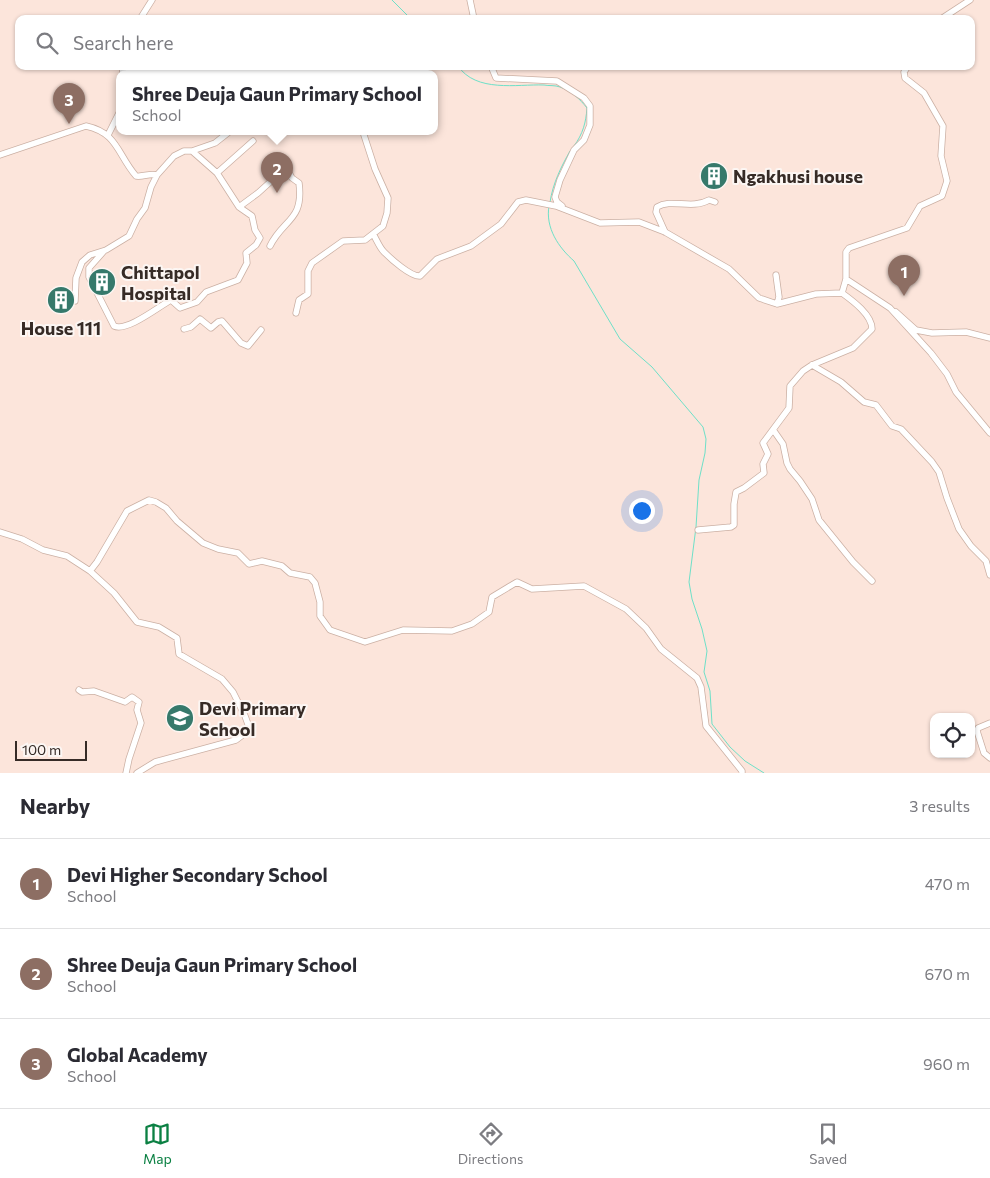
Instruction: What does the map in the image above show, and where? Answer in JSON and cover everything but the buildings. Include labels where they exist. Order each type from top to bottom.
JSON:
[{"type":"street","points":[[143,15],[152,0]]},
{"type":"street","points":[[470,0],[473,15]]},
{"type":"street","points":[[947,15],[970,0]]},
{"type":"street","points":[[493,70],[496,78],[557,81],[584,98],[590,106],[590,125],[584,140],[574,150],[560,180],[556,197],[557,202],[565,209]]},
{"type":"street","points":[[842,293],[846,278],[846,252],[849,248],[907,228],[920,206],[942,196],[947,181],[941,156],[943,126],[924,94],[905,78],[905,70]]},
{"type":"street","points":[[108,135],[116,119]]},
{"type":"street","points":[[0,155],[86,126],[98,129],[108,135],[136,176],[151,173],[157,175]]},
{"type":"street","points":[[75,301],[76,278],[82,262],[90,255],[106,250],[130,236],[146,208],[157,175],[174,156],[184,151],[192,152],[215,143],[225,135]]},
{"type":"street","points":[[296,313],[299,300],[308,294],[308,271],[312,262],[344,241],[365,240],[383,226],[387,213],[388,198],[375,169],[364,135]]},
{"type":"street","points":[[217,173],[253,141]]},
{"type":"street","points":[[106,250],[89,268],[89,277],[114,326],[118,328],[132,325],[171,300],[180,308],[197,302],[206,292],[238,280],[247,263],[246,253],[256,245],[260,238],[255,230],[252,216],[239,206],[217,173],[192,152]]},
{"type":"street","points":[[239,206],[285,171],[288,171],[292,178],[299,183],[300,204],[295,215],[278,232],[270,246]]},
{"type":"street","points":[[373,234],[383,251],[410,274],[417,277],[437,260],[471,246],[501,224],[518,202],[526,200],[565,209],[600,223],[639,222],[665,232],[729,269],[759,298],[777,304],[816,294],[842,293],[859,306],[872,324],[872,329],[853,348],[812,365],[803,371],[790,386],[789,408],[763,443],[768,454],[762,464],[764,473],[736,492],[734,525],[698,530]]},
{"type":"street","points":[[665,232],[658,218],[656,207],[662,204],[701,204],[709,200],[715,202]]},
{"type":"street","points":[[776,275],[780,297],[777,304]]},
{"type":"street","points":[[846,278],[903,317],[916,330],[932,333],[966,332],[990,338]]},
{"type":"street","points":[[890,308],[930,353],[946,374],[956,392],[990,433]]},
{"type":"street","points":[[184,329],[191,327],[200,319],[211,328],[222,321],[241,343],[248,346],[261,330]]},
{"type":"street","points":[[812,365],[841,382],[864,402],[876,405],[892,426],[901,429],[932,462],[939,472],[959,529],[971,546],[986,560],[990,575]]},
{"type":"street","points":[[774,430],[783,444],[790,469],[809,494],[819,520],[853,562],[872,581]]},
{"type":"street","points":[[90,571],[127,511],[149,500],[166,508],[177,521],[203,543],[218,549],[238,553],[249,564],[262,562],[282,566],[290,574],[310,577],[315,583],[320,602],[320,616],[330,630],[365,642],[403,630],[452,631],[472,624],[489,612],[492,597],[517,582],[532,589],[584,586],[626,609],[646,628],[661,649],[697,678],[701,687],[706,726],[742,770],[742,773]]},
{"type":"street","points":[[0,532],[22,539],[43,550],[67,556],[90,571],[114,593],[137,622],[159,627],[177,638],[179,654],[222,679],[233,692],[249,727],[248,731],[236,740],[155,762],[137,773]]},
{"type":"street","points":[[79,690],[82,692],[94,690],[125,702],[132,697],[139,702],[137,710],[141,723],[126,773]]},
{"type":"street","points":[[990,723],[978,728],[977,731],[984,753],[990,758]]},
{"type":"waterway","points":[[392,0],[407,15]]},
{"type":"waterway","points":[[462,70],[466,75],[486,84],[554,86],[572,93],[587,108],[584,128],[574,146]]},
{"type":"waterway","points":[[550,202],[558,175],[570,151]]},
{"type":"waterway","points":[[549,206],[549,222],[554,237],[574,261],[620,339],[652,367],[703,427],[706,439],[705,453],[699,480],[696,527],[689,582],[707,651],[704,672],[710,691],[712,724],[730,747],[745,761],[764,773]]},
{"type":"place","name":"Global Academy","points":[[69,124]]},
{"type":"place","name":"Ngakhusi house","points":[[714,176]]},
{"type":"place","name":"Shree Deuja Gaun Primary School","points":[[277,193]]},
{"type":"place","name":"Chittapol Hospital","points":[[102,282]]},
{"type":"place","name":"Devi Higher Secondary School","points":[[904,296]]},
{"type":"place","name":"House 111","points":[[61,300]]},
{"type":"place","name":"Devi Primary School","points":[[180,718]]}]
